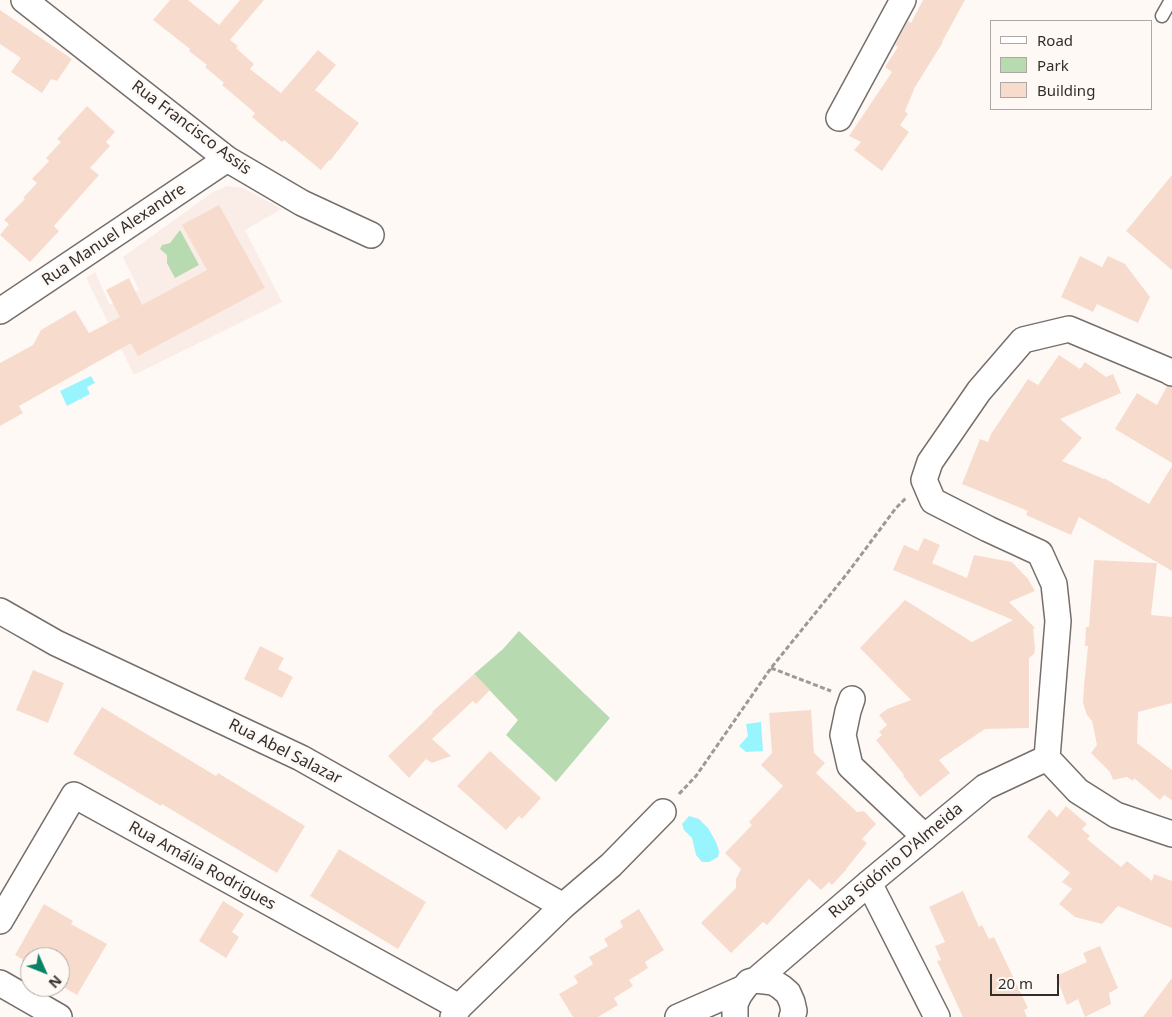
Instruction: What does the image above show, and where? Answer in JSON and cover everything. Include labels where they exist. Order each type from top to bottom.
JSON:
[{"type":"street","name":"Rua Francisco Assis","points":[[24,0],[227,159],[302,203],[371,235]]},
{"type":"street","points":[[839,118],[903,0]]},
{"type":"street","name":"Rua Manuel Alexandre","points":[[0,312],[227,159]]},
{"type":"street","points":[[1172,373],[1069,329],[1022,340],[979,391],[930,462],[924,480],[934,501],[1040,553],[1047,568],[1054,584],[1058,621],[1047,758],[1078,791],[1116,815],[1172,834]]},
{"type":"street","name":"Rua Abel Salazar","points":[[0,611],[56,642],[301,758],[563,906]]},
{"type":"street","points":[[852,699],[843,735],[850,766],[925,837]]},
{"type":"street","name":"Rua Sidónio D'Almeida","points":[[735,1017],[735,1004],[750,984],[869,882],[985,788],[1047,758]]},
{"type":"street","name":"Rua Amália Rodrigues","points":[[0,921],[74,795],[456,1012]]},
{"type":"street","points":[[456,1012],[563,906],[611,865],[663,812]]},
{"type":"street","points":[[869,882],[937,1017]]},
{"type":"street","points":[[750,984],[773,982],[781,986],[788,993],[792,1002],[794,1011],[792,1017]]},
{"type":"street","points":[[0,983],[58,1017]]},
{"type":"street","name":"Rua Sidónio D'Almeida","points":[[678,1017],[750,984]]},
{"type":"lane","points":[[1162,16],[1171,0]]},
{"type":"path","points":[[663,812],[696,776],[771,668],[846,575],[896,508],[924,480]]},
{"type":"path","points":[[771,668],[852,699]]},
{"type":"shaded area","points":[[227,186],[243,188],[282,209],[245,230],[282,302],[134,375],[86,278],[95,272],[110,305],[139,290],[123,257],[213,192]]},
{"type":"green space","points":[[180,230],[199,265],[175,278],[167,263],[167,255],[160,249],[162,245],[170,243]]},
{"type":"green space","points":[[519,631],[610,718],[556,782],[506,735],[518,720],[474,674],[503,649]]},
{"type":"water","points":[[91,376],[95,383],[87,387],[90,394],[67,406],[60,391]]},
{"type":"water","points":[[761,722],[763,751],[746,752],[739,746],[748,736],[746,724]]},
{"type":"water","points":[[689,816],[699,819],[708,828],[716,842],[719,851],[718,857],[709,862],[702,862],[696,855],[692,838],[684,830],[682,824]]},
{"type":"building","points":[[170,0],[188,0],[219,25],[240,0],[264,0],[230,40],[254,64],[250,69],[281,93],[318,50],[336,65],[315,90],[359,123],[321,170],[284,140],[282,142],[252,117],[255,113],[222,85],[224,83],[205,67],[207,65],[153,20]]},
{"type":"building","points":[[923,0],[965,0],[943,42],[915,87],[905,111],[908,114],[900,125],[909,132],[882,171],[854,150],[861,142],[849,136],[892,72],[885,67],[898,47],[895,45],[908,21],[911,23]]},
{"type":"building","points":[[0,10],[72,59],[57,81],[51,79],[42,93],[11,72],[21,58],[0,44]]},
{"type":"building","points":[[87,106],[115,132],[106,142],[110,146],[90,168],[99,175],[54,226],[59,231],[30,262],[0,235],[9,224],[4,220],[25,199],[23,198],[37,183],[32,179],[49,161],[46,158],[61,142],[57,139]]},
{"type":"building","points":[[1172,175],[1172,270],[1126,231]]},
{"type":"building","points":[[219,205],[265,288],[138,356],[131,343],[19,406],[23,413],[0,426],[0,363],[33,345],[41,330],[75,310],[89,333],[120,317],[106,290],[129,278],[142,305],[207,270],[182,225]]},
{"type":"building","points":[[1080,256],[1102,267],[1108,256],[1125,264],[1150,297],[1138,323],[1097,304],[1093,312],[1061,297]]},
{"type":"building","points":[[1059,355],[1080,369],[1085,362],[1106,377],[1113,374],[1121,393],[1060,419],[1082,438],[1062,461],[1104,478],[1149,504],[1172,466],[1172,571],[1079,517],[1071,535],[1026,515],[1028,511],[962,484],[980,439],[988,442],[991,434],[1028,379],[1038,385]]},
{"type":"building","points":[[1167,386],[1172,387],[1172,463],[1115,429],[1137,393],[1157,405]]},
{"type":"building","points":[[924,538],[940,545],[932,563],[967,578],[974,555],[1012,562],[1028,579],[1035,591],[1009,602],[1035,628],[1033,628],[1035,648],[1034,654],[1029,658],[1029,728],[985,729],[939,760],[950,773],[920,797],[876,740],[882,735],[879,732],[887,725],[879,715],[887,709],[911,700],[860,648],[905,600],[972,642],[1013,620],[893,570],[904,545],[918,551]]},
{"type":"building","points":[[1094,560],[1157,563],[1151,615],[1172,617],[1172,703],[1138,712],[1137,743],[1172,770],[1172,800],[1164,795],[1160,800],[1134,778],[1133,781],[1127,777],[1113,780],[1110,772],[1091,753],[1097,745],[1092,721],[1087,715],[1083,703],[1088,646],[1085,646],[1086,627],[1089,627]]},
{"type":"building","points":[[260,646],[284,658],[278,669],[293,677],[282,698],[244,679]]},
{"type":"building","points":[[33,670],[64,683],[48,723],[16,710]]},
{"type":"building","points":[[474,674],[490,690],[476,704],[473,701],[432,739],[451,756],[432,763],[426,759],[409,778],[388,756]]},
{"type":"building","points":[[102,707],[216,776],[218,773],[305,826],[277,873],[162,804],[161,806],[73,754]]},
{"type":"building","points":[[811,710],[814,753],[825,763],[816,773],[857,812],[864,811],[876,824],[862,839],[867,843],[832,885],[829,882],[821,890],[809,879],[767,925],[763,922],[731,953],[701,923],[736,888],[736,879],[741,869],[725,853],[752,825],[749,822],[783,786],[761,765],[772,753],[769,713]]},
{"type":"building","points":[[490,751],[541,798],[522,819],[519,816],[506,830],[457,786]]},
{"type":"building","points":[[1066,806],[1087,824],[1082,829],[1090,836],[1087,839],[1121,867],[1127,861],[1152,881],[1154,874],[1172,881],[1172,928],[1118,906],[1102,924],[1075,917],[1059,904],[1072,889],[1062,882],[1070,873],[1027,837],[1049,809],[1057,817]]},
{"type":"building","points":[[339,849],[426,902],[398,949],[310,896]]},
{"type":"building","points":[[963,891],[979,927],[982,925],[989,939],[994,937],[1028,1008],[1024,1010],[1027,1017],[963,1017],[937,961],[941,960],[935,946],[945,942],[929,907]]},
{"type":"building","points":[[223,901],[244,914],[232,932],[239,937],[226,958],[199,941]]},
{"type":"building","points":[[44,904],[73,921],[71,924],[107,944],[77,995],[70,991],[70,947],[20,947],[20,958],[15,955]]},
{"type":"building","points":[[639,909],[664,950],[645,962],[648,968],[629,980],[633,986],[614,998],[618,1005],[598,1017],[573,1017],[559,994],[578,983],[574,976],[593,964],[589,957],[608,946],[604,939],[623,927],[620,921]]},
{"type":"building","points":[[1100,946],[1118,988],[1109,993],[1111,1004],[1085,1017],[1078,999],[1067,1005],[1056,976],[1087,962],[1083,953]]},
{"type":"building","points":[[1172,978],[1172,1017],[1143,1017]]}]
